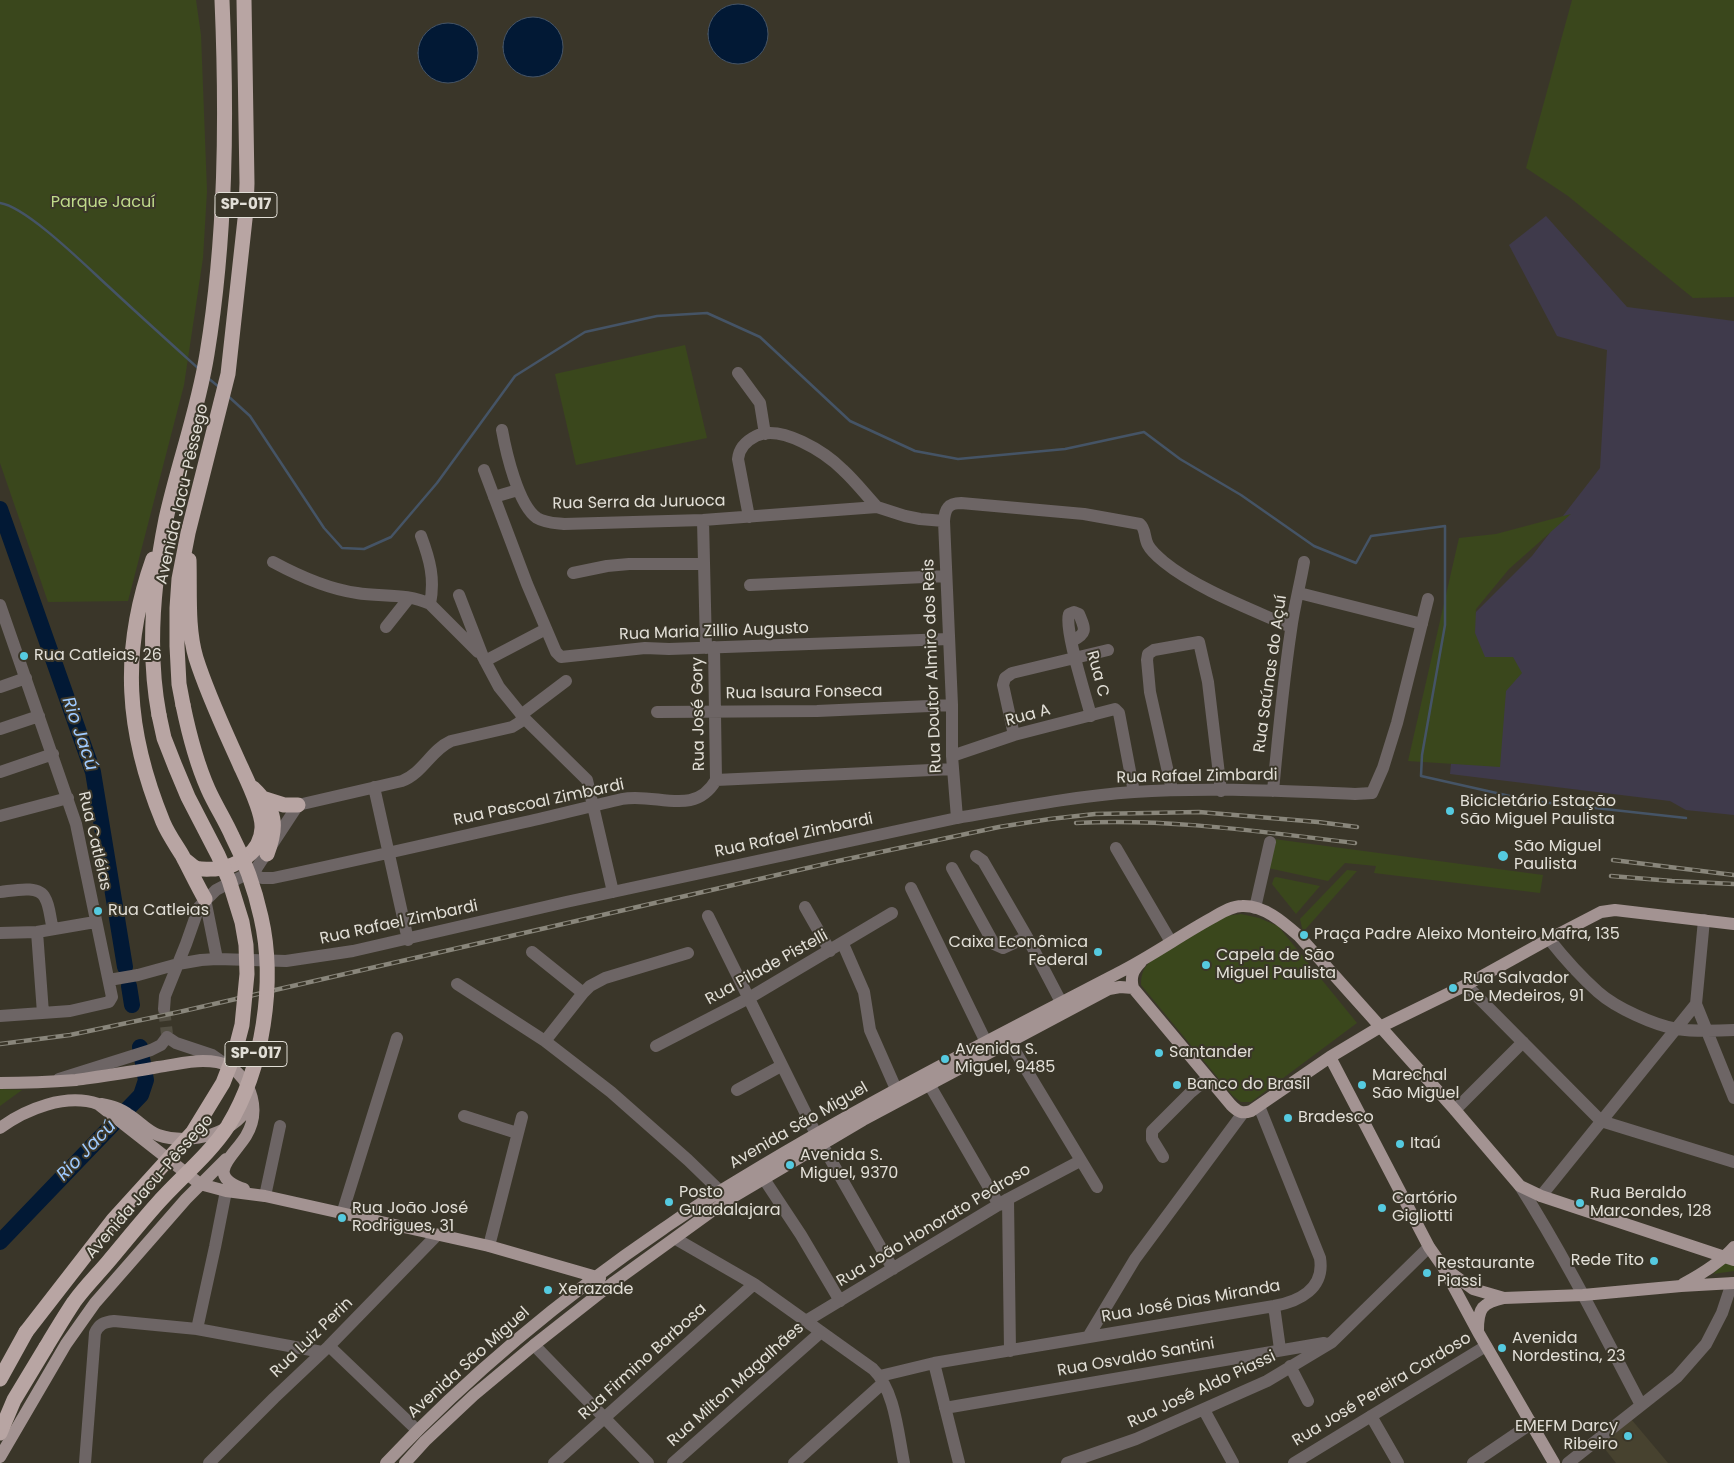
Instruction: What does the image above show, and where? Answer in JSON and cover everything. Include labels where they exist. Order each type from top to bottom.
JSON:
[{"type":"highway","points":[[212,0],[213,14],[224,36]]},
{"type":"highway","name":"Avenida Jacu-Pêssego","points":[[0,1379],[26,1332],[112,1220],[193,1132],[222,1083],[235,1052],[242,1024],[248,974],[242,922],[229,880],[188,798],[164,738],[159,715],[153,665],[152,628],[156,579],[166,519],[199,397],[207,354],[219,262],[224,184],[224,36],[222,0]]},
{"type":"highway","points":[[244,0],[246,35]]},
{"type":"highway","points":[[246,35],[252,17],[254,0]]},
{"type":"highway","name":"Avenida Jacu-Pêssego","points":[[0,1433],[14,1400],[75,1302],[156,1205],[214,1145],[227,1127],[238,1108],[251,1075],[260,1039],[267,976],[266,943],[252,884],[233,837],[208,788],[190,737],[183,706],[178,665],[177,608],[179,578],[188,534],[228,374],[248,183],[246,35]]},
{"type":"highway","points":[[166,519],[141,593],[134,626],[131,667],[132,702],[136,736],[150,785],[164,824],[205,899]]},
{"type":"highway","points":[[184,859],[197,869],[222,868],[237,864],[258,845],[262,828],[261,816],[209,695],[196,656],[191,629],[188,534]]},
{"type":"highway","points":[[248,784],[265,799],[272,813],[274,825],[273,839],[267,854]]},
{"type":"highway","points":[[265,799],[284,805],[298,804]]},
{"type":"main road","name":"Avenida São Miguel","points":[[386,1463],[417,1430],[503,1352],[595,1276],[896,1089],[1145,959],[1232,907],[1255,908]]},
{"type":"main road","points":[[1255,908],[1280,919],[1299,936],[1455,1110],[1520,1186],[1540,1196],[1730,1259]]},
{"type":"main road","points":[[1133,988],[1237,1112],[1244,1113],[1259,1106],[1330,1057],[1380,1027],[1466,985],[1549,939],[1608,910],[1734,924]]},
{"type":"main road","name":"Avenida São Miguel","points":[[405,1463],[425,1441],[474,1395],[614,1282],[676,1239],[723,1196],[764,1179],[818,1139],[929,1084],[1109,989],[1120,987],[1133,988],[1131,977],[1133,972],[1145,959]]},
{"type":"main road","points":[[1330,1057],[1429,1247],[1443,1267],[1478,1332],[1554,1463]]},
{"type":"main road","points":[[0,1083],[50,1082],[202,1061],[225,1064],[242,1078],[252,1098],[254,1111],[251,1125],[245,1137],[224,1164],[223,1171],[227,1181],[232,1185],[265,1196],[489,1246],[614,1282]]},
{"type":"main road","points":[[0,1128],[24,1114],[50,1104],[79,1101],[128,1113],[152,1132],[163,1136],[190,1138],[222,1131],[241,1118],[249,1107],[252,1098]]},
{"type":"main road","points":[[105,1107],[155,1150],[200,1184],[226,1191],[265,1196]]},
{"type":"main road","points":[[0,1457],[66,1344],[95,1303],[200,1184],[231,1154]]},
{"type":"main road","points":[[1681,1286],[1730,1259],[1734,1247]]},
{"type":"main road","points":[[1443,1267],[1473,1289],[1504,1298]]},
{"type":"main road","points":[[1478,1332],[1478,1314],[1480,1310],[1492,1302],[1504,1298],[1583,1295],[1733,1283]]},
{"type":"street","points":[[738,373],[760,403],[765,434],[786,435],[810,445],[841,468],[877,507],[905,516],[945,517],[949,505],[961,503],[1084,514],[1140,524],[1143,526],[1147,544],[1151,550],[1188,579],[1291,627]]},
{"type":"street","name":"Rua Serra da Juruoca","points":[[502,430],[506,451],[518,490],[529,510],[537,518],[545,522],[564,524],[703,520],[877,507]]},
{"type":"street","name":"Rua Serra da Juruoca","points":[[749,517],[738,459],[739,451],[748,440],[765,434]]},
{"type":"street","name":"Rua Maria Zillio Augusto","points":[[484,470],[527,584],[556,652],[561,657],[645,648],[710,648],[949,639]]},
{"type":"street","points":[[494,497],[518,490]]},
{"type":"street","name":"Rua Doutor Almiro dos Reis","points":[[945,517],[952,706],[952,763],[957,818]]},
{"type":"street","name":"Rua José Gory","points":[[703,520],[704,564],[716,711],[716,780]]},
{"type":"street","points":[[421,536],[432,572],[433,592],[430,604]]},
{"type":"street","points":[[273,562],[331,588],[376,596],[422,600],[430,604],[484,659]]},
{"type":"street","name":"Rua Saúnas do Açuí","points":[[1273,791],[1291,627],[1304,562]]},
{"type":"street","points":[[573,572],[629,564],[704,564]]},
{"type":"street","points":[[750,585],[946,576]]},
{"type":"street","points":[[1299,593],[1422,624],[1428,599]]},
{"type":"street","points":[[459,595],[484,659],[499,687],[523,717],[583,775],[589,786],[614,892]]},
{"type":"street","points":[[386,627],[409,598]]},
{"type":"street","name":"Rua Catléias","points":[[0,605],[76,824],[112,997],[110,1002],[82,1009],[43,1013]]},
{"type":"street","name":"Rua Rafael Zimbardi","points":[[109,980],[138,975],[178,964],[216,958],[286,961],[353,951],[957,818],[1080,798],[1172,790],[1372,793],[1378,782],[1397,722],[1422,624]]},
{"type":"street","points":[[484,659],[546,629]]},
{"type":"street","points":[[0,646],[13,641]]},
{"type":"street","name":"Rua C","points":[[1072,641],[1075,659],[1091,716]]},
{"type":"street","points":[[1172,790],[1150,692],[1148,654],[1154,650],[1199,642],[1208,682],[1221,791]]},
{"type":"street","points":[[1014,735],[1003,685],[1005,678],[1012,673],[1108,650]]},
{"type":"street","points":[[0,687],[26,678]]},
{"type":"street","points":[[164,1009],[165,996],[199,907],[216,890],[249,873],[260,865],[298,804],[409,778],[443,744],[512,727],[566,681]]},
{"type":"street","name":"Rua Isaura Fonseca","points":[[657,712],[817,711],[952,706]]},
{"type":"street","name":"Rua A","points":[[952,763],[1014,735],[1113,710],[1119,713],[1134,792]]},
{"type":"street","points":[[0,729],[39,716]]},
{"type":"street","points":[[0,772],[53,754]]},
{"type":"street","points":[[716,780],[952,763]]},
{"type":"street","name":"Rua Pascoal Zimbardi","points":[[249,873],[262,878],[273,878],[626,798],[692,800],[704,796],[716,780]]},
{"type":"street","points":[[374,787],[408,940]]},
{"type":"street","points":[[0,816],[68,798]]},
{"type":"street","points":[[1255,908],[1270,842]]},
{"type":"street","points":[[1116,848],[1171,942]]},
{"type":"street","points":[[976,856],[983,861],[1028,937],[1061,1002]]},
{"type":"street","points":[[952,868],[994,944],[1003,948],[1028,937]]},
{"type":"street","points":[[911,888],[986,1042]]},
{"type":"street","points":[[0,892],[29,890],[42,893],[53,929]]},
{"type":"street","points":[[205,899],[216,958]]},
{"type":"street","points":[[805,908],[830,951]]},
{"type":"street","name":"Rua Pilade Pistelli","points":[[656,1046],[749,998],[843,944],[892,913]]},
{"type":"street","points":[[708,916],[818,1139],[894,1269]]},
{"type":"street","points":[[1704,920],[1696,1004],[1734,1098]]},
{"type":"street","points":[[0,933],[37,932],[95,922]]},
{"type":"street","points":[[0,1016],[43,1013],[37,932]]},
{"type":"street","points":[[1549,939],[1578,973],[1599,993],[1617,1006],[1675,1029],[1707,1032],[1734,1030]]},
{"type":"street","points":[[843,944],[864,992],[870,1030],[896,1089]]},
{"type":"street","points":[[532,952],[583,993]]},
{"type":"street","points":[[545,1041],[590,986],[605,978],[688,953]]},
{"type":"street","points":[[457,984],[545,1041],[650,1126],[723,1196]]},
{"type":"street","points":[[1466,985],[1601,1121],[1734,1162]]},
{"type":"street","points":[[1540,1196],[1696,1004]]},
{"type":"street","points":[[50,1082],[151,1050],[161,1045],[167,1036],[176,1043],[212,1055],[225,1064]]},
{"type":"street","points":[[342,1214],[397,1038]]},
{"type":"street","points":[[1009,1041],[1097,1188]]},
{"type":"street","points":[[1455,1110],[1524,1042]]},
{"type":"street","points":[[737,1090],[781,1066]]},
{"type":"street","points":[[1163,1157],[1152,1139],[1152,1131],[1191,1092],[1208,1078]]},
{"type":"street","points":[[929,1084],[1003,1202],[1010,1350]]},
{"type":"street","name":"Rua José Dias Miranda","points":[[882,1379],[934,1363],[1274,1306],[1295,1299],[1310,1291],[1318,1282],[1321,1267],[1320,1258],[1259,1106]]},
{"type":"street","points":[[1088,1337],[1135,1259],[1244,1113]]},
{"type":"street","points":[[464,1116],[518,1133]]},
{"type":"street","points":[[489,1246],[522,1117]]},
{"type":"street","points":[[265,1196],[280,1126]]},
{"type":"street","name":"Rua João Honorato Pedroso","points":[[806,1321],[1003,1202],[1080,1161]]},
{"type":"street","points":[[764,1179],[801,1235],[840,1301]]},
{"type":"street","points":[[1520,1186],[1583,1295],[1641,1405]]},
{"type":"street","points":[[197,1329],[216,1247],[226,1191]]},
{"type":"street","name":"Rua Luiz Perin","points":[[209,1463],[326,1349],[437,1235]]},
{"type":"street","points":[[676,1239],[754,1284],[882,1379],[889,1395],[904,1463]]},
{"type":"street","name":"Rua José Aldo Piassi","points":[[1067,1463],[1136,1439],[1267,1381],[1332,1342],[1429,1247]]},
{"type":"street","points":[[1568,1463],[1677,1377],[1706,1344],[1722,1313],[1733,1283]]},
{"type":"street","name":"Rua Firmino Barbosa","points":[[554,1463],[754,1284]]},
{"type":"street","points":[[1274,1306],[1280,1349]]},
{"type":"street","points":[[85,1463],[95,1333],[101,1324],[114,1321],[197,1329],[326,1349],[417,1430]]},
{"type":"street","name":"Rua Milton Magalhães","points":[[674,1463],[821,1332]]},
{"type":"street","name":"Rua Osvaldo Santini","points":[[945,1408],[1280,1349],[1332,1342]]},
{"type":"street","points":[[534,1345],[648,1463]]},
{"type":"street","name":"Rua José Pereira Cardoso","points":[[1294,1463],[1486,1346]]},
{"type":"street","points":[[934,1363],[959,1463]]},
{"type":"street","points":[[1290,1366],[1308,1401]]},
{"type":"street","points":[[794,1463],[882,1379]]},
{"type":"street","points":[[1204,1410],[1233,1463]]},
{"type":"street","points":[[1371,1416],[1398,1463]]},
{"type":"street","points":[[1473,1463],[1532,1424]]},
{"type":"shaded area","points":[[1546,216],[1627,307],[1734,321],[1734,815],[1686,810],[1670,801],[1450,774],[1465,623],[1532,556],[1600,468],[1607,350],[1557,336],[1509,245]]},
{"type":"shaded area","name":"EMEFM Darcy Ribeiro","points":[[1631,1419],[1668,1463],[1616,1463],[1601,1444]]},
{"type":"green space","name":"Parque Jacuí","points":[[0,0],[196,0],[201,35],[207,191],[203,258],[184,385],[128,601],[48,602],[0,463]]},
{"type":"green space","points":[[1572,0],[1734,0],[1734,297],[1693,298],[1568,196],[1526,168]]},
{"type":"green space","points":[[685,345],[707,438],[576,465],[555,374]]},
{"type":"green space","points":[[1571,514],[1509,569],[1476,609],[1475,633],[1485,657],[1513,657],[1522,673],[1506,691],[1500,767],[1408,761],[1459,538],[1496,534]]},
{"type":"green space","points":[[1274,839],[1543,875],[1540,893],[1374,873],[1376,866],[1345,863],[1328,881],[1268,868]]},
{"type":"green space","points":[[1347,870],[1357,871],[1303,932],[1300,919]]},
{"type":"green space","points":[[1276,877],[1320,886],[1296,914],[1272,884]]},
{"type":"green space","points":[[1241,914],[1259,918],[1278,926],[1357,1023],[1251,1102],[1241,1102],[1233,1096],[1141,985],[1144,971],[1152,960],[1226,916]]},
{"type":"green space","points":[[0,1089],[22,1090],[0,1106]]},
{"type":"green space","points":[[1726,1262],[1734,1265],[1734,1271],[1713,1274]]},
{"type":"water","points":[[732,4],[744,4],[760,12],[766,22],[768,34],[766,46],[760,56],[744,64],[732,64],[716,56],[708,40],[708,28],[716,12]]},
{"type":"water","points":[[527,17],[539,17],[555,25],[561,35],[563,47],[561,59],[555,69],[539,77],[527,77],[511,69],[503,53],[503,41],[511,25]]},
{"type":"water","points":[[442,23],[454,23],[470,31],[476,41],[478,53],[476,65],[470,75],[454,83],[442,83],[426,75],[418,59],[418,47],[426,31]]},
{"type":"waterway","points":[[0,203],[25,215],[56,238],[199,369]]},
{"type":"waterway","points":[[228,396],[250,416],[324,528],[342,548],[364,549],[391,537],[437,483],[515,376],[585,332],[657,316],[707,313],[760,337],[850,421],[915,451],[958,459],[1065,449],[1144,432],[1180,459],[1241,495],[1314,546],[1356,563],[1371,536],[1445,526],[1445,625],[1422,755],[1421,776],[1532,801],[1686,818]]},
{"type":"waterway","points":[[208,378],[219,387]]},
{"type":"waterway","name":"Rio Jacú","points":[[0,509],[93,772],[125,967]]},
{"type":"waterway","name":"Rio Jacú","points":[[129,986],[132,1005]]},
{"type":"waterway","name":"Rio Jacú","points":[[0,1242],[141,1095],[146,1080],[140,1047]]},
{"type":"tunnel","points":[[164,1009],[167,1034]]},
{"type":"railway","points":[[0,1044],[70,1035],[179,1012],[838,861],[999,827],[1095,814],[1199,812],[1357,827]]},
{"type":"railway","points":[[1076,823],[1146,822],[1181,824],[1355,843]]},
{"type":"railway","points":[[1613,860],[1734,875]]},
{"type":"railway","points":[[1611,876],[1734,884]]},
{"type":"place","name":"Rua Catleias, 26","points":[[24,656]]},
{"type":"place","name":"Bicicletário Estação São Miguel Paulista","points":[[1450,811]]},
{"type":"place","name":"São Miguel Paulista","points":[[1503,856]]},
{"type":"place","name":"Rua Catleias","points":[[98,911]]},
{"type":"place","name":"Praça Padre Aleixo Monteiro Mafra, 135","points":[[1304,935]]},
{"type":"place","name":"Caixa Econômica Federal","points":[[1098,952]]},
{"type":"place","name":"Capela de São Miguel Paulista","points":[[1206,965]]},
{"type":"place","name":"Rua Salvador De Medeiros, 91","points":[[1453,988]]},
{"type":"place","name":"Santander","points":[[1159,1053]]},
{"type":"place","name":"Avenida S. Miguel, 9485","points":[[945,1059]]},
{"type":"place","name":"Banco do Brasil","points":[[1177,1085]]},
{"type":"place","name":"Marechal São Miguel","points":[[1362,1085]]},
{"type":"place","name":"Bradesco","points":[[1288,1118]]},
{"type":"place","name":"Itaú","points":[[1400,1144]]},
{"type":"place","name":"Avenida S. Miguel, 9370","points":[[790,1165]]},
{"type":"place","name":"Posto Guadalajara","points":[[669,1202]]},
{"type":"place","name":"Rua Beraldo Marcondes, 128","points":[[1580,1203]]},
{"type":"place","name":"Cartório Gigliotti","points":[[1382,1208]]},
{"type":"place","name":"Rua João José Rodrigues, 31","points":[[342,1218]]},
{"type":"place","name":"Rede Tito","points":[[1654,1261]]},
{"type":"place","name":"Restaurante Piassi","points":[[1427,1273]]},
{"type":"place","name":"Xerazade","points":[[548,1290]]},
{"type":"place","name":"Avenida Nordestina, 23","points":[[1502,1348]]},
{"type":"place","name":"EMEFM Darcy Ribeiro","points":[[1628,1436]]}]
